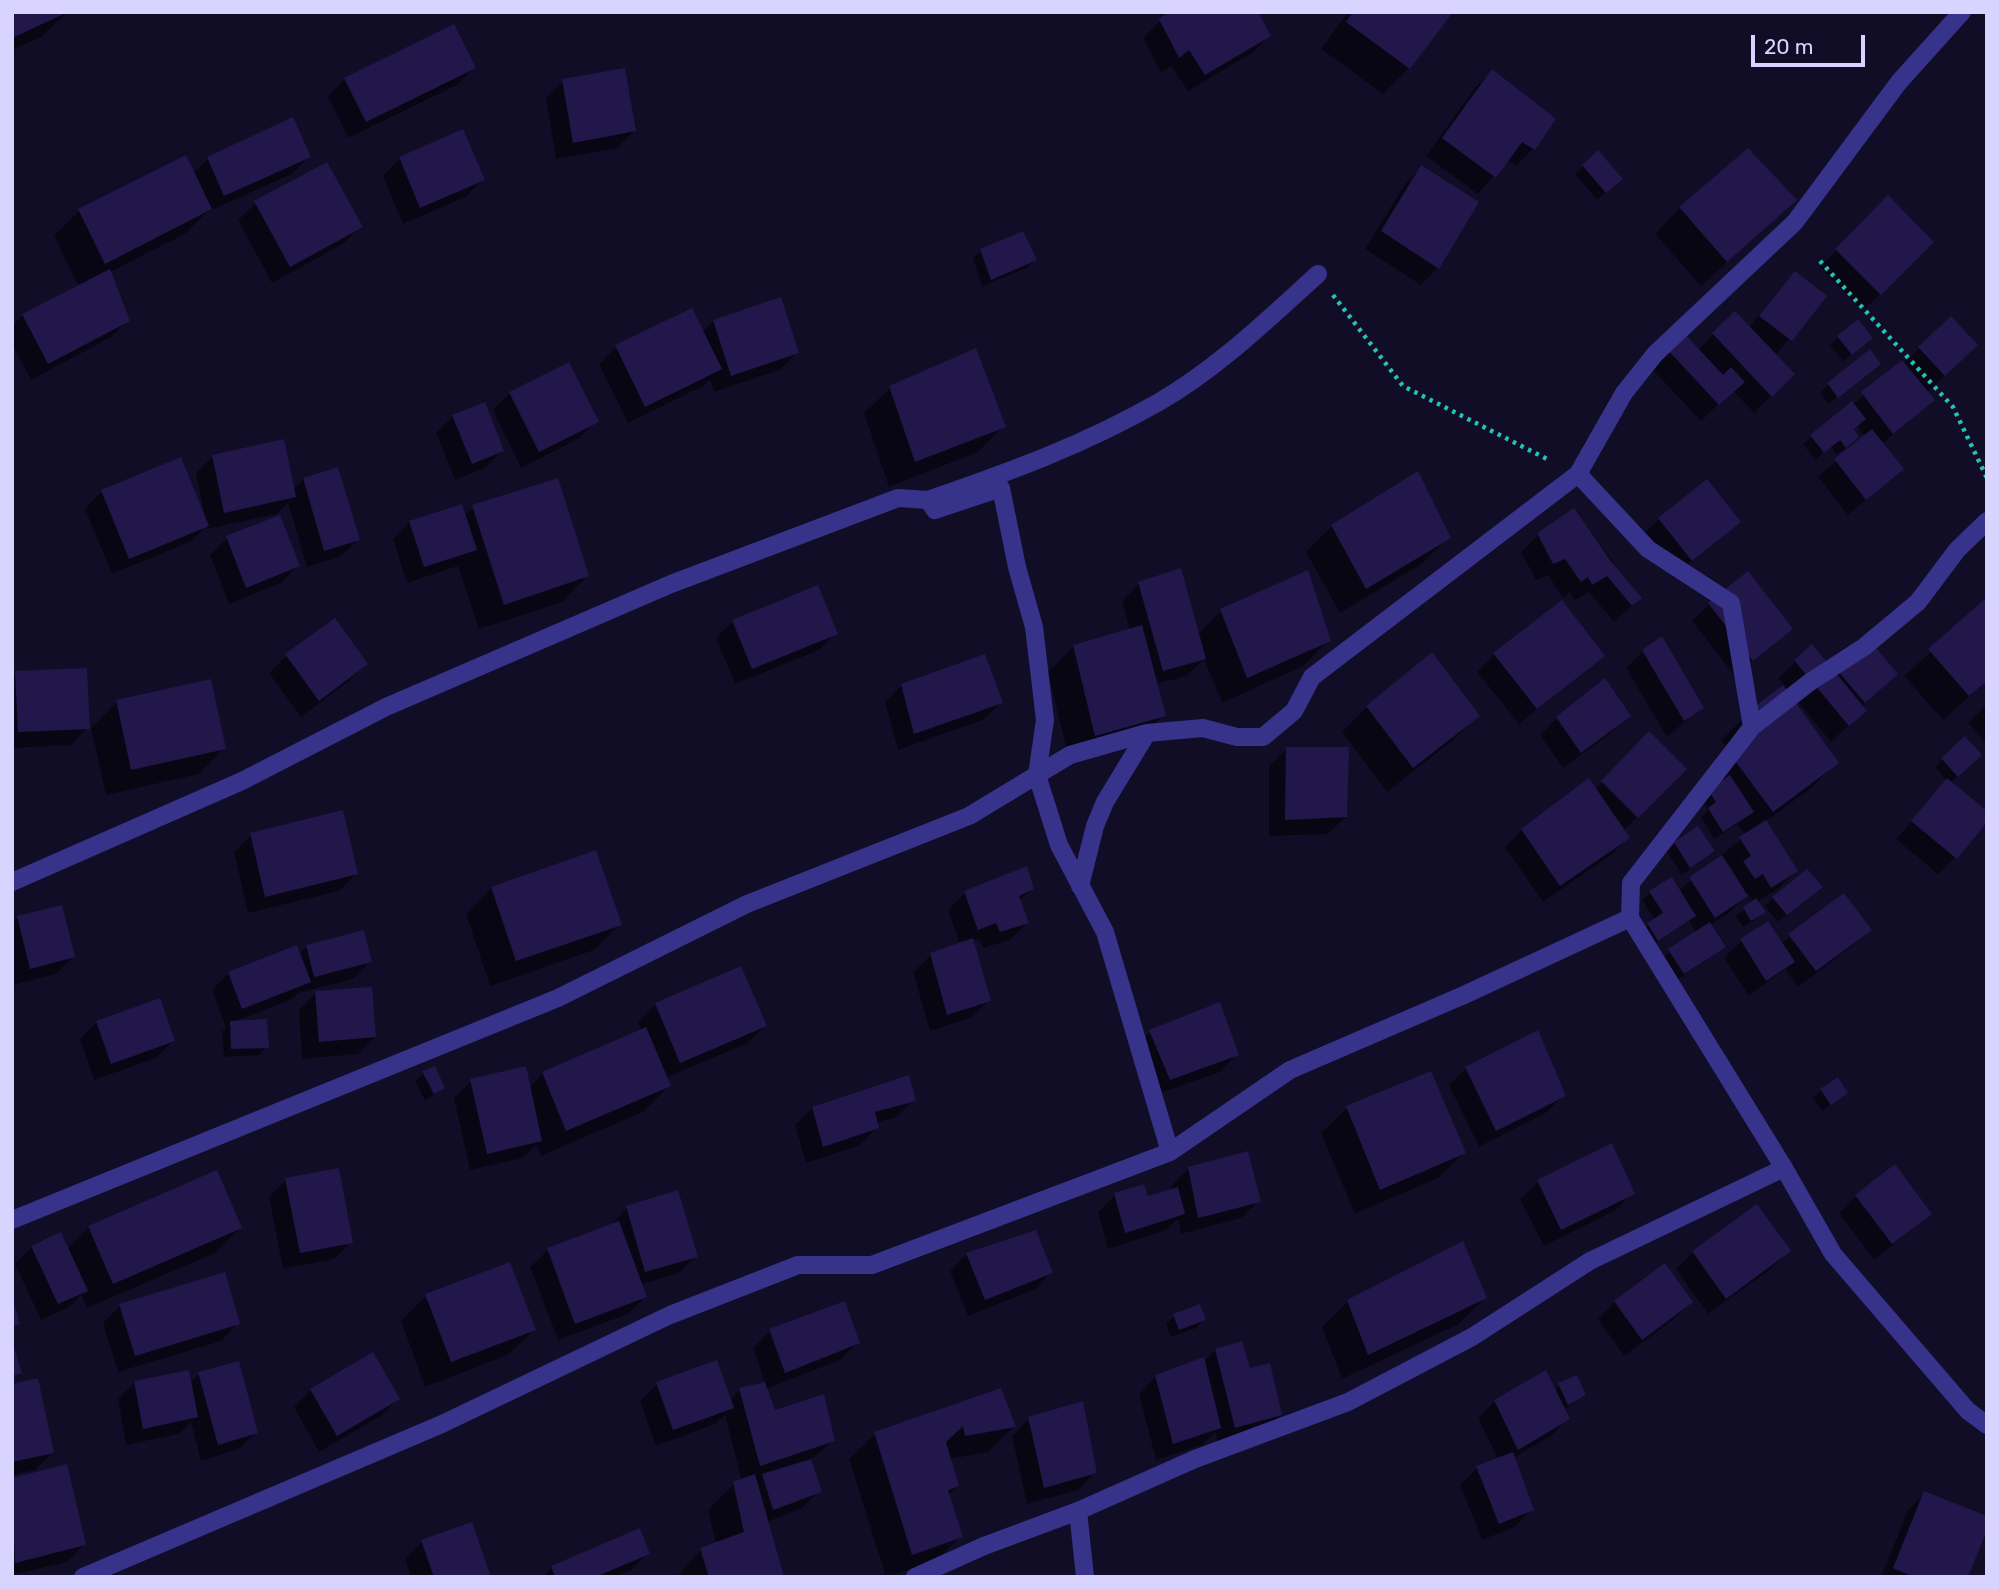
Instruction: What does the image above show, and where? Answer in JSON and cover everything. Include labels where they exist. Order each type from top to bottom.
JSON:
[{"type":"street","points":[[12,1220],[558,998],[747,904],[969,816],[1070,755],[1147,733],[1203,728],[1237,737],[1263,737],[1294,711],[1312,677],[1578,474],[1624,393],[1655,354],[1795,222],[1899,82],[1962,12]]},
{"type":"street","points":[[12,883],[242,782],[386,706],[671,584],[898,498],[928,500],[1045,460],[1161,401],[1243,342],[1318,274]]},
{"type":"street","points":[[1578,474],[1648,549],[1731,603],[1752,727]]},
{"type":"street","points":[[928,500],[935,510],[1001,488],[1017,567],[1034,627],[1045,720],[1037,775],[1059,845],[1105,932],[1170,1152]]},
{"type":"street","points":[[1987,521],[1957,550],[1918,602],[1864,647],[1752,727],[1631,883],[1630,918],[1784,1168],[1833,1254],[1968,1411],[1987,1425]]},
{"type":"street","points":[[1080,886],[1095,826],[1105,802],[1147,733]]},
{"type":"street","points":[[83,1577],[442,1424],[682,1310],[798,1265],[872,1265],[1170,1152],[1290,1070],[1464,995],[1630,918]]},
{"type":"street","points":[[915,1577],[984,1546],[1078,1511],[1195,1459],[1348,1402],[1472,1337],[1590,1261],[1784,1168]]},
{"type":"street","points":[[1078,1511],[1085,1577]]},
{"type":"path","points":[[1820,261],[1952,407],[1987,478]]},
{"type":"path","points":[[1318,274],[1403,386],[1578,474]]},
{"type":"building","points":[[12,12],[68,12],[12,38]]},
{"type":"building","points":[[1169,12],[1258,12],[1271,36],[1205,75],[1189,50],[1179,58],[1159,19]]},
{"type":"building","points":[[1353,12],[1453,12],[1410,69],[1346,22]]},
{"type":"building","points":[[454,24],[476,68],[366,122],[344,78]]},
{"type":"building","points":[[625,68],[636,131],[573,143],[562,79]]},
{"type":"building","points":[[1492,69],[1556,119],[1535,150],[1522,142],[1496,178],[1442,138]]},
{"type":"building","points":[[293,117],[311,157],[224,196],[207,157]]},
{"type":"building","points":[[463,129],[485,180],[420,208],[399,157]]},
{"type":"building","points":[[1748,148],[1797,200],[1727,262],[1679,207]]},
{"type":"building","points":[[1598,150],[1623,179],[1606,193],[1582,165]]},
{"type":"building","points":[[186,155],[212,209],[105,264],[78,209]]},
{"type":"building","points":[[327,162],[363,227],[290,267],[254,201]]},
{"type":"building","points":[[1421,165],[1479,202],[1439,269],[1381,231]]},
{"type":"building","points":[[1888,195],[1934,242],[1881,295],[1835,249]]},
{"type":"building","points":[[1023,231],[1037,260],[991,280],[980,249]]},
{"type":"building","points":[[110,269],[130,321],[48,364],[22,314]]},
{"type":"building","points":[[1795,271],[1827,296],[1792,341],[1759,316]]},
{"type":"building","points":[[781,297],[799,353],[731,376],[713,320]]},
{"type":"building","points":[[692,308],[722,369],[645,407],[615,345]]},
{"type":"building","points":[[1735,311],[1795,374],[1772,397],[1712,333]]},
{"type":"building","points":[[1951,316],[1978,345],[1945,376],[1918,347]]},
{"type":"building","points":[[1858,319],[1873,338],[1852,355],[1837,336]]},
{"type":"building","points":[[1683,332],[1723,375],[1731,367],[1745,382],[1719,405],[1666,348]]},
{"type":"building","points":[[976,348],[1006,427],[915,462],[889,386]]},
{"type":"building","points":[[1870,349],[1881,364],[1838,398],[1827,383]]},
{"type":"building","points":[[1902,360],[1935,400],[1893,434],[1861,392]]},
{"type":"building","points":[[569,362],[599,422],[539,452],[509,392]]},
{"type":"building","points":[[1852,401],[1866,419],[1854,429],[1859,437],[1846,448],[1840,440],[1824,453],[1810,435]]},
{"type":"building","points":[[485,402],[504,451],[472,464],[452,415]]},
{"type":"building","points":[[1872,429],[1904,469],[1866,500],[1834,459]]},
{"type":"building","points":[[284,439],[296,497],[224,513],[212,455]]},
{"type":"building","points":[[181,457],[209,526],[129,559],[101,490]]},
{"type":"building","points":[[338,467],[360,540],[324,551],[303,478]]},
{"type":"building","points":[[1418,471],[1451,538],[1366,589],[1331,525]]},
{"type":"building","points":[[558,478],[589,576],[504,605],[472,505]]},
{"type":"building","points":[[1707,479],[1741,522],[1692,561],[1658,518]]},
{"type":"building","points":[[462,504],[477,550],[424,567],[409,521]]},
{"type":"building","points":[[1574,508],[1610,560],[1642,598],[1632,606],[1607,576],[1592,585],[1588,577],[1581,582],[1565,559],[1553,564],[1537,533]]},
{"type":"building","points":[[280,515],[300,566],[246,588],[226,536]]},
{"type":"building","points":[[1181,568],[1206,659],[1163,671],[1138,582]]},
{"type":"building","points":[[1308,570],[1331,641],[1247,678],[1220,609]]},
{"type":"building","points":[[1748,571],[1793,629],[1753,661],[1708,603]]},
{"type":"building","points":[[818,585],[838,634],[752,669],[732,620]]},
{"type":"building","points":[[1987,597],[1987,681],[1969,696],[1928,649]]},
{"type":"building","points":[[1562,600],[1605,656],[1537,709],[1493,653]]},
{"type":"building","points":[[335,618],[368,664],[319,701],[285,654]]},
{"type":"building","points":[[1142,625],[1166,716],[1095,736],[1073,645]]},
{"type":"building","points":[[1662,636],[1704,708],[1684,721],[1642,650]]},
{"type":"building","points":[[1866,636],[1898,674],[1865,703],[1832,664]]},
{"type":"building","points":[[1812,644],[1867,711],[1849,726],[1794,660]]},
{"type":"building","points":[[1432,652],[1480,716],[1413,768],[1366,706]]},
{"type":"building","points":[[985,654],[1003,703],[914,734],[901,684]]},
{"type":"building","points":[[87,668],[90,729],[18,732],[15,671]]},
{"type":"building","points":[[1605,678],[1631,716],[1581,753],[1556,717]]},
{"type":"building","points":[[211,679],[226,749],[131,770],[116,700]]},
{"type":"building","points":[[1783,685],[1839,763],[1773,812],[1730,754],[1760,732],[1746,713]]},
{"type":"building","points":[[1649,731],[1687,769],[1638,818],[1601,781]]},
{"type":"building","points":[[1965,736],[1982,755],[1958,777],[1941,758]]},
{"type":"building","points":[[1286,747],[1349,747],[1347,817],[1285,820]]},
{"type":"building","points":[[1730,775],[1754,812],[1723,832],[1708,808],[1716,802],[1708,790]]},
{"type":"building","points":[[1589,778],[1630,838],[1560,886],[1521,829]]},
{"type":"building","points":[[1947,778],[1987,811],[1987,822],[1957,859],[1911,821]]},
{"type":"building","points":[[343,810],[358,874],[265,897],[250,833]]},
{"type":"building","points":[[1766,820],[1798,871],[1771,888],[1763,874],[1755,879],[1743,861],[1751,856],[1739,837]]},
{"type":"building","points":[[1698,826],[1715,851],[1690,868],[1674,842]]},
{"type":"building","points":[[596,850],[622,925],[516,961],[491,887]]},
{"type":"building","points":[[1722,855],[1748,896],[1715,918],[1689,877]]},
{"type":"building","points":[[1027,866],[1034,889],[1019,896],[1029,923],[1000,932],[996,923],[978,930],[964,891]]},
{"type":"building","points":[[1807,869],[1823,887],[1787,915],[1772,897]]},
{"type":"building","points":[[1672,877],[1696,916],[1658,941],[1647,923],[1663,913],[1649,891]]},
{"type":"building","points":[[1844,893],[1872,930],[1816,971],[1788,934]]},
{"type":"building","points":[[1756,898],[1766,912],[1751,921],[1743,907]]},
{"type":"building","points":[[62,905],[75,957],[30,969],[17,916]]},
{"type":"building","points":[[1768,921],[1795,962],[1766,981],[1740,939]]},
{"type":"building","points":[[1710,922],[1726,947],[1684,974],[1668,949]]},
{"type":"building","points":[[364,930],[372,962],[314,977],[306,945]]},
{"type":"building","points":[[973,938],[991,1001],[947,1015],[930,953]]},
{"type":"building","points":[[297,945],[311,982],[242,1009],[228,972]]},
{"type":"building","points":[[741,966],[767,1026],[680,1063],[655,1003]]},
{"type":"building","points":[[372,987],[376,1037],[319,1042],[315,991]]},
{"type":"building","points":[[160,998],[175,1041],[111,1064],[96,1021]]},
{"type":"building","points":[[1220,1002],[1239,1055],[1170,1080],[1149,1030]]},
{"type":"building","points":[[267,1019],[269,1048],[231,1049],[230,1021]]},
{"type":"building","points":[[646,1027],[671,1086],[566,1131],[542,1072]]},
{"type":"building","points":[[1538,1030],[1566,1096],[1496,1131],[1465,1067]]},
{"type":"building","points":[[435,1066],[445,1088],[434,1094],[422,1071]]},
{"type":"building","points":[[526,1066],[542,1141],[487,1154],[470,1079]]},
{"type":"building","points":[[1431,1071],[1466,1153],[1380,1190],[1346,1106]]},
{"type":"building","points":[[909,1075],[916,1101],[875,1112],[879,1128],[823,1147],[812,1107]]},
{"type":"building","points":[[1838,1077],[1848,1093],[1831,1105],[1820,1089]]},
{"type":"building","points":[[1612,1143],[1635,1194],[1561,1230],[1537,1180]]},
{"type":"building","points":[[1248,1151],[1261,1202],[1198,1218],[1188,1167]]},
{"type":"building","points":[[1895,1164],[1932,1214],[1892,1244],[1855,1195]]},
{"type":"building","points":[[339,1168],[353,1243],[300,1253],[285,1178]]},
{"type":"building","points":[[217,1170],[242,1228],[113,1284],[88,1226]]},
{"type":"building","points":[[1144,1184],[1148,1196],[1178,1187],[1185,1214],[1125,1233],[1114,1193]]},
{"type":"building","points":[[678,1190],[698,1257],[645,1272],[626,1206]]},
{"type":"building","points":[[1757,1204],[1791,1251],[1726,1299],[1692,1251]]},
{"type":"building","points":[[619,1221],[647,1297],[575,1324],[547,1248]]},
{"type":"building","points":[[1036,1230],[1053,1273],[985,1300],[966,1253]]},
{"type":"building","points":[[61,1232],[88,1291],[58,1304],[31,1246]]},
{"type":"building","points":[[1463,1241],[1487,1298],[1368,1355],[1347,1300]]},
{"type":"building","points":[[510,1262],[536,1330],[451,1362],[425,1294]]},
{"type":"building","points":[[1665,1263],[1693,1302],[1642,1340],[1614,1301]]},
{"type":"building","points":[[225,1272],[240,1324],[135,1356],[119,1304]]},
{"type":"building","points":[[845,1301],[860,1343],[785,1373],[769,1329]]},
{"type":"building","points":[[12,1302],[20,1324],[12,1326]]},
{"type":"building","points":[[1200,1304],[1206,1320],[1179,1330],[1173,1314]]},
{"type":"building","points":[[12,1341],[22,1373],[12,1376]]},
{"type":"building","points":[[1242,1341],[1250,1368],[1270,1363],[1282,1415],[1235,1428],[1215,1349]]},
{"type":"building","points":[[373,1352],[400,1399],[337,1436],[310,1389]]},
{"type":"building","points":[[1204,1357],[1221,1428],[1173,1444],[1155,1375]]},
{"type":"building","points":[[717,1360],[734,1408],[673,1430],[656,1382]]},
{"type":"building","points":[[239,1361],[258,1433],[218,1445],[198,1372]]},
{"type":"building","points":[[189,1370],[198,1417],[143,1429],[134,1381]]},
{"type":"building","points":[[1546,1370],[1570,1419],[1518,1450],[1494,1400]]},
{"type":"building","points":[[1577,1375],[1586,1395],[1568,1405],[1558,1383]]},
{"type":"building","points":[[38,1378],[54,1453],[12,1462],[12,1384]]},
{"type":"building","points":[[765,1382],[775,1410],[824,1394],[835,1441],[760,1466],[739,1388]]},
{"type":"building","points":[[1001,1388],[1016,1427],[965,1436],[963,1426],[946,1442],[959,1486],[948,1490],[963,1537],[912,1555],[874,1432]]},
{"type":"building","points":[[1083,1401],[1097,1473],[1044,1488],[1028,1417]]},
{"type":"building","points":[[1513,1452],[1534,1510],[1499,1524],[1476,1466]]},
{"type":"building","points":[[811,1459],[822,1492],[773,1510],[762,1474]]},
{"type":"building","points":[[67,1464],[86,1545],[15,1563],[12,1478]]},
{"type":"building","points":[[755,1474],[784,1577],[709,1577],[700,1548],[744,1532],[733,1482]]},
{"type":"building","points":[[1924,1491],[1987,1516],[1987,1530],[1968,1577],[1914,1577],[1893,1568]]},
{"type":"building","points":[[472,1522],[491,1577],[434,1577],[421,1540]]},
{"type":"building","points":[[640,1528],[650,1554],[595,1577],[555,1577],[551,1566]]}]
